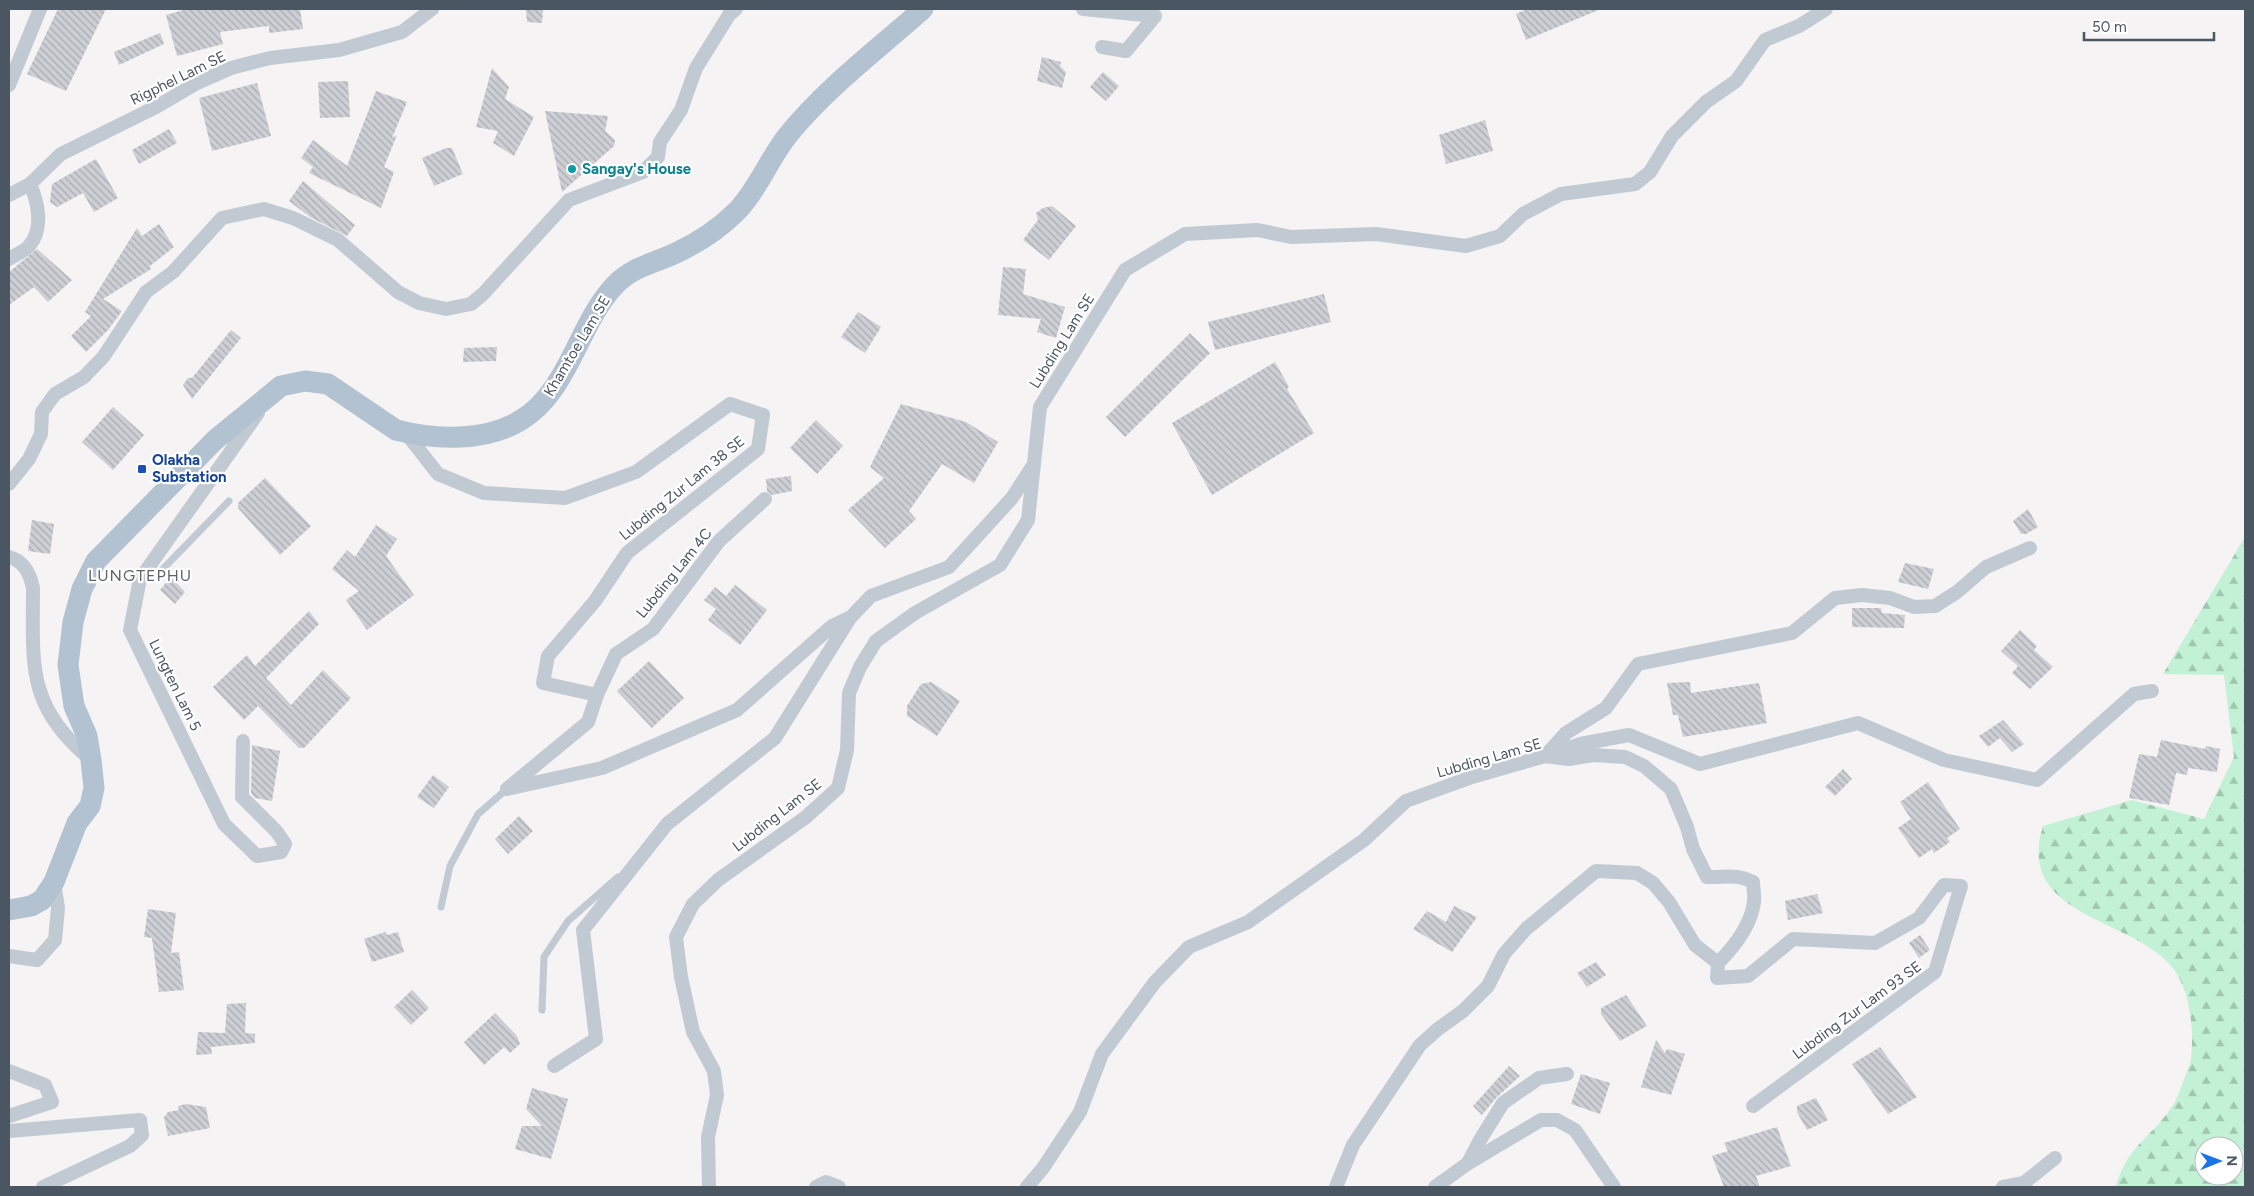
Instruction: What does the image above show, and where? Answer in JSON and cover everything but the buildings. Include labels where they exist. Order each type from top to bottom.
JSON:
[{"type":"main road","name":"Khamtoe Lam SE","points":[[9,910],[31,906],[42,900],[54,882],[77,823],[90,806],[94,788],[91,760],[87,736],[74,706],[68,665],[73,622],[82,589],[96,561],[208,446],[281,386],[305,381],[328,384],[396,430],[429,436],[484,434],[501,430],[532,414],[556,384],[603,300],[615,284],[636,268],[678,252],[704,237],[737,210],[766,171],[786,137],[810,110],[923,9]]},
{"type":"street","points":[[10,80],[40,9]]},
{"type":"street","name":"Rigphel Lam SE","points":[[9,195],[30,184],[61,154],[156,107],[197,83],[231,68],[270,58],[340,50],[402,32],[432,9]]},
{"type":"street","points":[[9,482],[29,459],[41,434],[42,412],[56,394],[84,377],[104,356],[146,292],[173,272],[222,218],[264,209],[293,218],[338,240],[398,292],[412,299],[446,309],[471,304],[483,294],[569,200],[643,172],[658,156],[660,142],[681,110],[696,68],[729,15],[736,9]]},
{"type":"street","points":[[1083,9],[1155,16],[1126,50],[1102,47]]},
{"type":"street","name":"Lubding Lam SE","points":[[709,1187],[708,1137],[717,1095],[714,1071],[693,1032],[681,977],[676,937],[693,904],[718,880],[806,817],[838,788],[848,750],[849,693],[860,667],[876,641],[915,613],[1000,565],[1028,520],[1040,407],[1125,270],[1185,234],[1258,230],[1291,237],[1376,234],[1466,246],[1500,236],[1524,214],[1562,194],[1635,184],[1650,172],[1672,136],[1706,102],[1736,81],[1765,40],[1800,26],[1826,9]]},
{"type":"street","points":[[9,259],[29,246],[37,227],[36,198],[30,184]]},
{"type":"street","name":"Lungten Lam 5","points":[[243,741],[242,797],[277,832],[285,844],[281,852],[257,856],[224,824],[130,630],[140,579],[269,396]]},
{"type":"street","name":"Lubding Zur Lam 38 SE","points":[[405,432],[438,474],[484,493],[566,498],[636,472],[730,404],[763,415],[758,449],[627,552],[595,602],[548,656],[543,684],[597,695]]},
{"type":"street","points":[[554,1066],[596,1039],[582,930],[667,824],[774,738],[851,617],[871,596],[949,567],[1012,498],[1033,464]]},
{"type":"street","name":"Lubding Lam 4C","points":[[597,695],[616,654],[653,629],[719,541],[765,499]]},
{"type":"street","points":[[1545,756],[1566,733],[1606,708],[1638,664],[1792,633],[1835,598],[1862,594],[1890,598],[1914,607],[1935,606],[1957,592],[1986,567],[2030,548]]},
{"type":"street","points":[[9,557],[21,563],[31,576],[34,667],[42,700],[61,732],[91,760]]},
{"type":"street","points":[[507,789],[602,768],[737,710],[832,626],[851,617]]},
{"type":"street","points":[[1545,756],[1580,744],[1629,735],[1700,764],[1858,723],[1944,760],[2037,780],[2134,694],[2152,691]]},
{"type":"street","points":[[507,789],[588,722],[597,695]]},
{"type":"street","name":"Lubding Lam SE","points":[[1026,1187],[1043,1168],[1080,1112],[1102,1054],[1155,982],[1189,947],[1248,922],[1364,840],[1406,801],[1472,777],[1545,756],[1569,759],[1593,755],[1625,757],[1644,766],[1670,789],[1684,820],[1696,855],[1707,877],[1724,878],[1740,875],[1753,882],[1754,902],[1744,929],[1731,950],[1718,963]]},
{"type":"street","points":[[1336,1187],[1353,1144],[1420,1045],[1438,1028],[1463,1011],[1488,986],[1504,954],[1526,929],[1596,870],[1637,873],[1652,883],[1669,902],[1695,945],[1718,963]]},
{"type":"street","points":[[9,956],[37,960],[55,940],[58,908],[54,882]]},
{"type":"street","name":"Lubding Zur Lam 93 SE","points":[[1718,963],[1716,978],[1748,976],[1794,939],[1875,943],[1919,918],[1944,885],[1960,886],[1935,972],[1753,1106]]},
{"type":"street","points":[[9,1071],[45,1085],[52,1102],[9,1116]]},
{"type":"street","points":[[1467,1164],[1504,1103],[1539,1078],[1567,1074]]},
{"type":"street","points":[[9,1131],[140,1120],[142,1135],[130,1146],[43,1187]]},
{"type":"street","points":[[1435,1187],[1467,1164],[1541,1120],[1557,1120],[1575,1130],[1614,1187]]},
{"type":"street","points":[[2002,1187],[2024,1182],[2055,1158]]},
{"type":"street","points":[[816,1187],[826,1182],[839,1187]]},
{"type":"lane","points":[[140,579],[157,575],[229,501]]},
{"type":"lane","points":[[441,907],[450,866],[478,814],[507,789]]},
{"type":"lane","points":[[542,1010],[544,957],[568,921],[639,859]]},
{"type":"green space","points":[[2245,537],[2245,1187],[2116,1187],[2126,1162],[2173,1104],[2189,1066],[2192,1027],[2186,994],[2177,974],[2160,955],[2137,940],[2063,900],[2046,881],[2039,857],[2043,826],[2132,800],[2204,819],[2234,757],[2224,675],[2163,674]]},
{"type":"place","name":"Sangay's House","points":[[572,169]]},
{"type":"place","name":"Olakha Substation","points":[[142,469]]},
{"type":"district","name":"LUNGTEPHU","points":[[140,575]]}]
